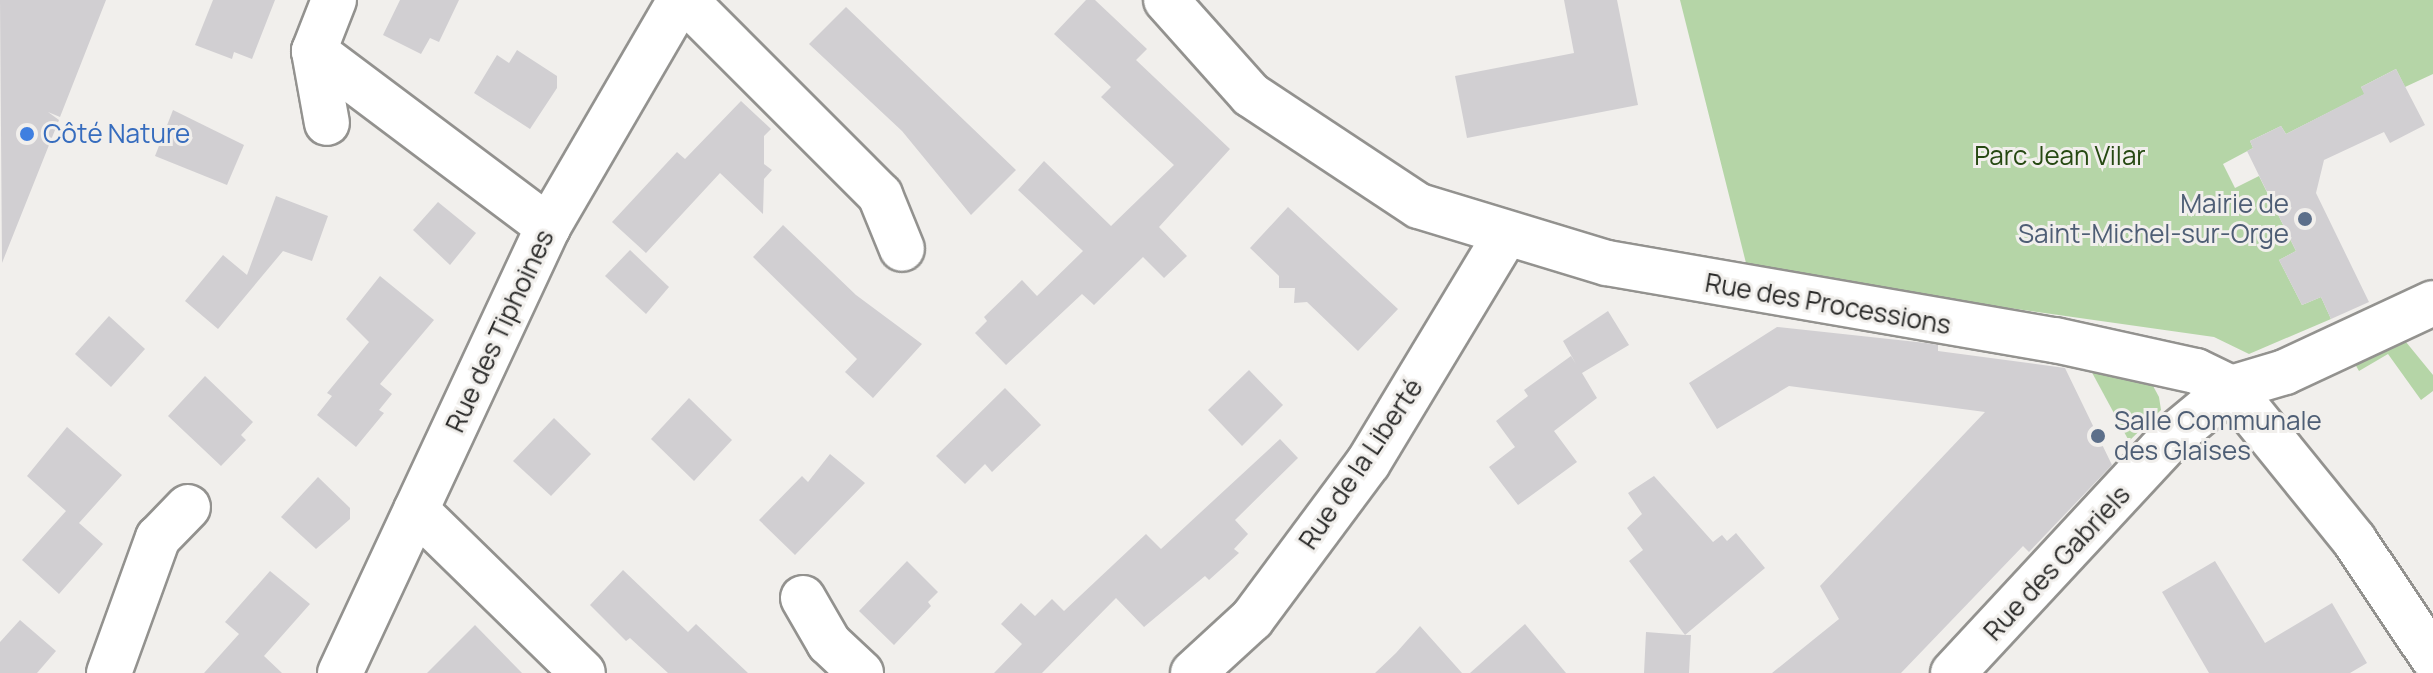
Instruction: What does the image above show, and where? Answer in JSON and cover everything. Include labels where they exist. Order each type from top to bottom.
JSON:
[{"type":"street","points":[[327,123],[314,51],[334,0]]},
{"type":"street","points":[[682,0],[880,195],[902,249]]},
{"type":"street","name":"Rue des Tiphoines","points":[[340,673],[548,227],[682,0]]},
{"type":"street","name":"Rue des Processions","points":[[1166,0],[1251,95],[1419,206],[1505,236],[1722,287],[2055,340],[2196,371],[2231,388],[2354,540],[2433,658]]},
{"type":"street","points":[[314,51],[548,227]]},
{"type":"street","name":"Rue de la Liberté","points":[[1193,673],[1252,619],[1368,463],[1505,236]]},
{"type":"street","points":[[2231,388],[2285,372],[2433,303]]},
{"type":"street","name":"Rue des Gabriels","points":[[1953,673],[2171,438],[2231,388]]},
{"type":"street","points":[[109,673],[158,538],[188,507]]},
{"type":"street","points":[[416,510],[583,673]]},
{"type":"street","points":[[803,598],[829,643],[861,673]]},
{"type":"green space","name":"Parc Jean Vilar","points":[[1680,0],[2433,0],[2433,74],[2405,87],[2396,69],[2361,87],[2365,94],[2286,134],[2281,126],[2250,141],[2253,148],[2223,164],[2235,188],[2259,176],[2296,251],[2279,260],[2302,305],[2321,297],[2331,319],[2249,354],[2214,337],[1748,271]]},
{"type":"green space","points":[[2406,342],[2433,375],[2433,391],[2421,400],[2388,354],[2359,371],[2355,364]]},
{"type":"green space","points":[[2089,367],[2152,384],[2161,410],[2129,441]]},
{"type":"building","name":"Côté Nature","points":[[0,0],[106,0],[60,117],[48,112],[59,120],[2,263]]},
{"type":"building","points":[[213,0],[275,0],[252,59],[234,52],[232,59],[195,45]]},
{"type":"building","points":[[400,0],[459,0],[439,42],[430,38],[421,54],[383,35]]},
{"type":"building","points":[[1086,0],[1095,0],[1147,49],[1136,60],[1230,149],[1159,227],[1187,256],[1164,278],[1143,257],[1094,305],[1082,294],[1006,365],[975,333],[987,321],[984,317],[1022,280],[1037,296],[1083,251],[1018,190],[1044,161],[1111,226],[1174,165],[1101,97],[1111,87],[1054,34]]},
{"type":"building","points":[[1564,0],[1617,0],[1638,105],[1467,138],[1455,76],[1574,53]]},
{"type":"building","points":[[846,7],[1016,170],[971,215],[902,131],[809,44]]},
{"type":"building","points":[[517,50],[557,76],[557,88],[530,129],[474,93],[497,55],[509,63]]},
{"type":"building","name":"Mairie de Saint-Michel-sur-Orge","points":[[2396,69],[2425,125],[2390,143],[2384,132],[2324,160],[2316,193],[2369,302],[2331,319],[2321,297],[2302,305],[2279,260],[2296,251],[2247,151],[2253,148],[2250,141],[2281,126],[2286,134],[2364,94],[2361,87]]},
{"type":"building","points":[[741,101],[771,129],[764,136],[764,164],[772,170],[764,179],[763,214],[720,173],[646,253],[612,222],[677,152],[685,159]]},
{"type":"building","points":[[173,110],[244,145],[227,185],[155,156]]},
{"type":"building","points":[[276,196],[328,216],[312,261],[283,251],[218,329],[185,301],[223,255],[247,275]]},
{"type":"building","points":[[438,202],[476,233],[450,265],[413,230]]},
{"type":"building","points":[[1288,207],[1398,309],[1358,351],[1307,302],[1294,303],[1295,288],[1279,288],[1279,276],[1250,248]]},
{"type":"building","points":[[783,225],[856,295],[922,344],[873,398],[845,372],[857,359],[753,257]]},
{"type":"building","points":[[630,250],[669,287],[646,314],[605,276]]},
{"type":"building","points":[[380,276],[434,320],[380,384],[392,394],[379,410],[384,413],[356,447],[317,415],[332,396],[327,393],[369,342],[346,319]]},
{"type":"building","points":[[1608,311],[1629,345],[1582,373],[1597,398],[1554,431],[1577,462],[1518,505],[1489,467],[1515,447],[1496,421],[1528,396],[1524,390],[1571,356],[1576,364],[1563,341]]},
{"type":"building","points":[[109,316],[145,349],[111,387],[75,354]]},
{"type":"building","points":[[1777,327],[1926,343],[1938,345],[1938,351],[2065,368],[2112,465],[2029,552],[2023,546],[1901,673],[1772,673],[1839,619],[1820,586],[1985,412],[1789,386],[1717,429],[1689,383]]},
{"type":"building","points":[[1249,370],[1283,405],[1242,446],[1208,410]]},
{"type":"building","points":[[205,376],[253,422],[241,435],[246,440],[221,466],[168,416]]},
{"type":"building","points":[[1005,388],[1041,425],[992,472],[985,464],[965,484],[936,456]]},
{"type":"building","points":[[689,398],[732,440],[694,481],[651,439]]},
{"type":"building","points":[[554,418],[591,454],[551,496],[513,461]]},
{"type":"building","points":[[67,427],[122,475],[79,523],[103,544],[59,594],[22,560],[66,511],[27,476]]},
{"type":"building","points":[[1280,439],[1298,458],[1235,520],[1248,534],[1234,549],[1239,553],[1209,580],[1205,576],[1144,627],[1116,598],[1042,673],[994,673],[1022,644],[1001,624],[1021,603],[1035,616],[1052,599],[1064,611],[1146,534],[1161,549]]},
{"type":"building","points":[[830,454],[865,483],[795,555],[759,520],[802,476],[808,482]]},
{"type":"building","points":[[1654,476],[1713,542],[1722,535],[1727,541],[1736,533],[1765,568],[1685,635],[1629,561],[1643,550],[1627,528],[1642,514],[1628,493]]},
{"type":"building","points":[[318,477],[350,508],[350,519],[316,549],[281,517]]},
{"type":"building","points":[[907,561],[938,592],[928,602],[931,606],[894,645],[859,611]]},
{"type":"building","points":[[2215,561],[2265,643],[2332,603],[2367,663],[2350,673],[2209,673],[2162,592]]},
{"type":"building","points":[[623,570],[688,632],[696,624],[748,673],[668,673],[630,638],[626,641],[590,605]]},
{"type":"building","points":[[270,571],[310,604],[264,656],[282,673],[204,673],[239,634],[225,622]]},
{"type":"building","points":[[20,620],[56,651],[37,673],[0,673],[0,642]]},
{"type":"building","points":[[1525,624],[1566,673],[1470,673]]},
{"type":"building","points":[[475,625],[522,673],[427,673]]},
{"type":"building","points":[[1420,626],[1462,673],[1375,673],[1396,653]]},
{"type":"building","points":[[1646,632],[1691,635],[1689,673],[1644,673]]},
{"type":"place","name":"Côté Nature","points":[[27,134]]},
{"type":"place","name":"Mairie de Saint-Michel-sur-Orge","points":[[2305,219]]},
{"type":"place","name":"Salle Communale des Glaises","points":[[2098,436]]}]
